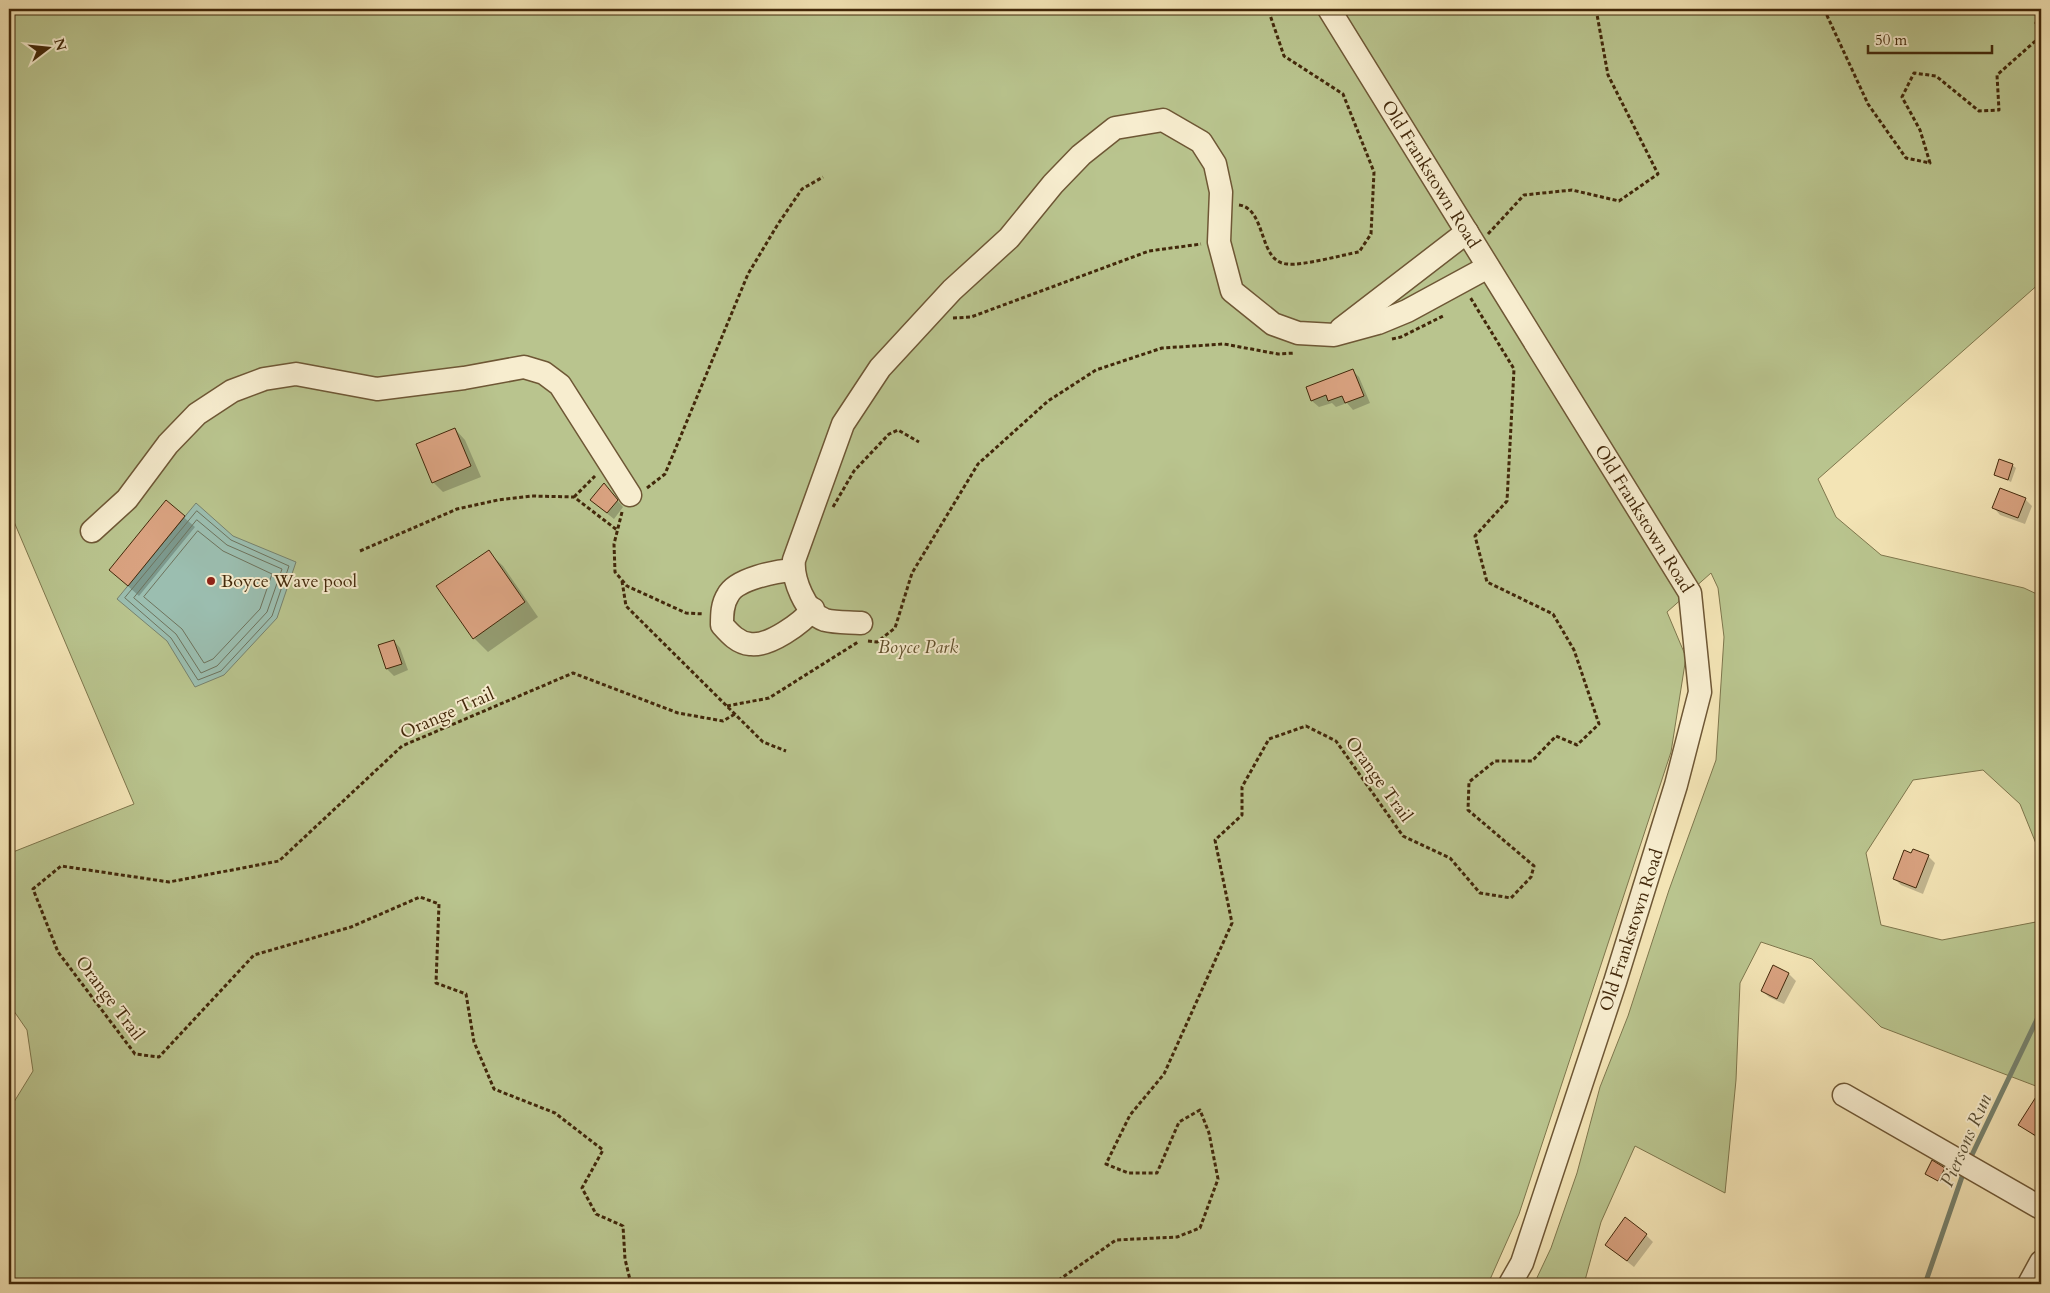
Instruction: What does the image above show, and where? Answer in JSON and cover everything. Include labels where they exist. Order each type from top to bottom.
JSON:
[{"type":"street","name":"Old Frankstown Road","points":[[1328,9],[1690,593],[1700,692],[1676,785],[1615,982],[1522,1263],[1510,1284]]},
{"type":"street","points":[[861,623],[824,619],[804,601],[793,570],[794,560],[842,424],[880,368],[925,319],[952,290],[1009,238],[1053,184],[1081,155],[1115,128],[1163,120],[1201,142],[1215,164],[1222,192],[1219,242],[1232,291],[1273,324],[1298,333],[1334,334],[1378,323],[1407,311],[1464,294],[1488,267]]},
{"type":"street","points":[[1334,334],[1471,240]]},
{"type":"street","points":[[92,531],[127,499],[168,444],[197,414],[232,391],[264,379],[296,374],[377,389],[464,378],[524,367],[544,373],[560,385],[630,496]]},
{"type":"street","points":[[793,570],[776,572],[744,583],[729,592],[723,605],[722,626],[735,639],[752,645],[780,636],[802,622],[813,609]]},
{"type":"street","points":[[1844,1095],[1959,1159],[2041,1208]]},
{"type":"street","points":[[2029,1284],[2041,1263]]},
{"type":"path","points":[[1221,204],[1242,206],[1252,212],[1274,259],[1286,265],[1359,252],[1371,234],[1374,172],[1343,94],[1284,56],[1268,9]]},
{"type":"path","points":[[1471,240],[1524,195],[1572,190],[1619,201],[1658,174],[1608,75],[1596,9]]},
{"type":"path","points":[[1824,9],[1868,104],[1906,158],[1930,163],[1920,130],[1902,97],[1914,73],[1936,76],[1979,110],[1999,110],[1997,75],[2041,34],[2036,23],[2041,9]]},
{"type":"path","points":[[722,615],[686,613],[627,586],[615,572],[614,544],[619,518],[630,496],[646,488],[665,474],[748,274],[802,189],[823,177]]},
{"type":"path","points":[[925,319],[971,318],[1149,251],[1219,242]]},
{"type":"path","points":[[1464,294],[1500,287]]},
{"type":"path","name":"Orange Trail","points":[[1053,1284],[1116,1240],[1177,1237],[1200,1228],[1218,1178],[1210,1133],[1200,1110],[1179,1122],[1157,1173],[1128,1173],[1106,1164],[1130,1115],[1164,1074],[1232,923],[1215,840],[1242,815],[1242,787],[1269,739],[1306,726],[1336,741],[1403,836],[1450,858],[1480,893],[1511,898],[1531,877],[1534,866],[1468,810],[1469,782],[1495,761],[1532,761],[1556,736],[1577,746],[1599,724],[1574,650],[1553,614],[1487,582],[1475,536],[1507,501],[1514,369],[1464,294]]},
{"type":"path","points":[[1384,341],[1401,338],[1445,314]]},
{"type":"path","points":[[728,706],[769,698],[861,640],[877,642],[896,628],[912,573],[978,464],[1048,402],[1096,370],[1162,348],[1224,344],[1278,354],[1298,353]]},
{"type":"path","points":[[812,510],[822,512],[836,505],[854,471],[888,434],[898,430],[919,442]]},
{"type":"path","points":[[574,497],[609,462]]},
{"type":"path","points":[[360,551],[457,509],[498,500],[532,496],[574,497],[617,530]]},
{"type":"path","points":[[622,580],[626,606],[763,742],[786,751]]},
{"type":"path","name":"Orange Trail","points":[[631,1284],[625,1259],[623,1226],[596,1214],[582,1188],[603,1150],[555,1114],[494,1089],[474,1042],[466,994],[436,983],[439,904],[420,897],[351,927],[254,955],[159,1058],[135,1054],[58,952],[33,889],[61,866],[169,882],[279,861],[402,746],[574,673],[678,713],[722,721],[735,714]]},
{"type":"green space","name":"Boyce Park","points":[[9,9],[2041,9],[2041,282],[1818,479],[1836,517],[1881,555],[2024,588],[2041,596],[2041,856],[2020,804],[1983,770],[1913,780],[1866,853],[1881,925],[1942,940],[2041,921],[2041,1088],[1881,1027],[1812,959],[1761,942],[1740,983],[1736,1080],[1725,1193],[1635,1146],[1601,1222],[1584,1284],[1534,1284],[1551,1248],[1577,1173],[1600,1087],[1628,1016],[1669,890],[1716,760],[1724,637],[1718,588],[1711,573],[1667,612],[1686,657],[1671,752],[1519,1214],[1488,1284],[9,1284],[9,1110],[33,1071],[27,1030],[9,1004],[9,849],[13,852],[134,804],[9,510]]},
{"type":"water","name":"Boyce Wave pool","points":[[196,503],[233,536],[296,562],[277,618],[224,675],[195,687],[167,641],[117,599]]},
{"type":"building","points":[[1353,369],[1364,396],[1345,403],[1342,396],[1328,401],[1326,395],[1311,401],[1306,387]]},
{"type":"building","points":[[455,428],[471,466],[432,483],[416,444]]},
{"type":"building","points":[[1999,459],[2013,464],[2008,480],[1994,475]]},
{"type":"building","points":[[604,483],[618,500],[607,513],[590,500]]},
{"type":"building","points":[[2000,488],[2026,498],[2018,518],[1992,508]]},
{"type":"building","points":[[166,500],[185,516],[128,586],[109,570]]},
{"type":"building","points":[[489,550],[525,602],[473,639],[436,586]]},
{"type":"building","points":[[394,640],[402,664],[386,669],[378,645]]},
{"type":"building","points":[[1913,849],[1929,855],[1916,888],[1893,879],[1904,850],[1911,853]]},
{"type":"building","points":[[1773,965],[1789,973],[1777,999],[1761,991]]},
{"type":"building","points":[[2041,1089],[2041,1128],[2036,1136],[2018,1125]]},
{"type":"building","points":[[1932,1160],[1945,1168],[1938,1181],[1925,1174]]},
{"type":"building","points":[[1625,1217],[1647,1234],[1627,1261],[1605,1245]]},
{"type":"waterway","name":"Piersons Run","points":[[1969,1161],[2041,1011]]},
{"type":"waterway","name":"Piersons Run","points":[[1925,1284],[1964,1171]]},
{"type":"place","name":"Boyce Wave pool","points":[[211,581]]}]
